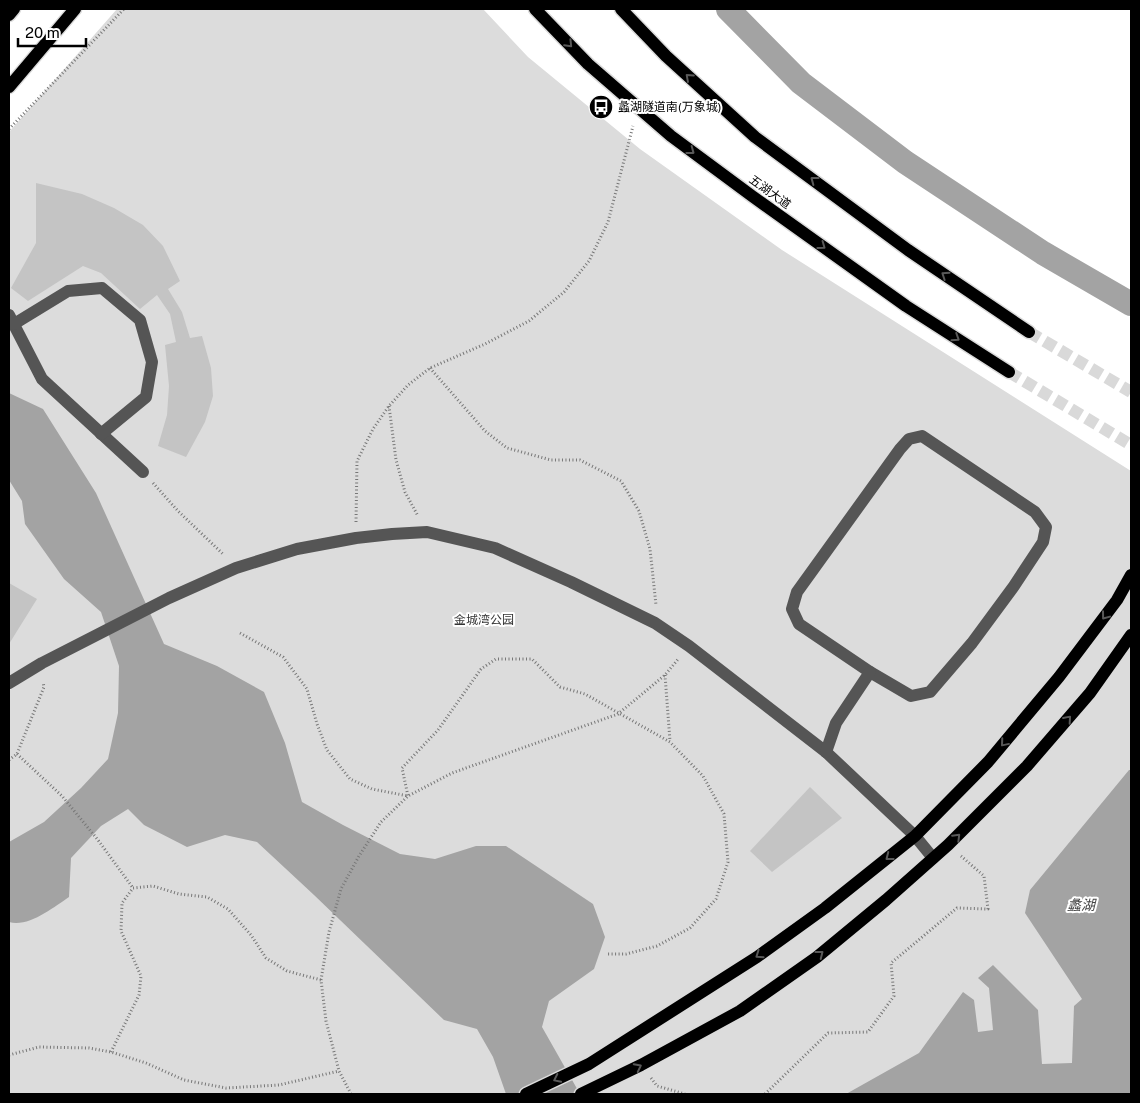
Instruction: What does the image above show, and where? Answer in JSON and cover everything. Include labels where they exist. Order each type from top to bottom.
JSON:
[{"type":"main road","points":[[9,15],[14,9]]},
{"type":"main road","points":[[9,87],[75,9]]},
{"type":"main road","name":"五湖大道","points":[[535,9],[588,64],[671,136],[906,306],[1009,372]]},
{"type":"main road","points":[[621,9],[666,56],[755,137],[908,250],[1030,332]]},
{"type":"main road","points":[[526,1094],[588,1064],[757,957],[825,908],[915,836],[988,762],[1059,678],[1117,600],[1131,575]]},
{"type":"main road","points":[[580,1094],[642,1065],[740,1011],[817,957],[886,900],[948,845],[1027,766],[1090,693],[1131,635]]},
{"type":"lane","points":[[102,434],[146,397],[152,362],[140,320],[102,288],[68,292],[11,320],[42,379],[143,472]]},
{"type":"lane","points":[[922,436],[1035,512],[1046,527],[1043,542],[1014,586],[972,643],[930,692],[911,696],[870,672],[799,624],[792,610],[797,592],[900,449],[909,439],[922,436]]},
{"type":"lane","points":[[9,682],[169,598],[236,568],[297,548],[356,538],[427,532],[495,548],[655,623],[689,646],[826,752],[915,836],[934,858]]},
{"type":"lane","points":[[826,752],[836,723],[870,672]]},
{"type":"path","points":[[9,129],[124,9]]},
{"type":"path","points":[[356,538],[357,461],[372,428],[408,385],[430,368],[485,344],[529,321],[564,292],[589,261],[608,222],[638,107]]},
{"type":"path","points":[[430,368],[485,432],[507,448],[551,460],[580,460],[621,481],[639,511],[650,549],[657,602],[655,623]]},
{"type":"path","points":[[389,406],[396,460],[406,492],[427,532]]},
{"type":"path","points":[[143,472],[236,568]]},
{"type":"path","points":[[240,633],[283,657],[307,689],[327,750],[350,779],[372,788],[408,796]]},
{"type":"path","points":[[350,1094],[339,1071],[326,1021],[321,980],[329,932],[341,889],[381,822],[408,796],[452,773],[618,714],[665,675],[689,646]]},
{"type":"path","points":[[408,796],[402,768],[438,730],[481,669],[496,659],[532,659],[560,687],[585,694],[670,742],[703,776],[724,814],[728,862],[716,899],[690,928],[657,946],[626,954],[608,954]]},
{"type":"path","points":[[9,760],[17,754],[44,687],[42,663]]},
{"type":"path","points":[[665,675],[670,742]]},
{"type":"path","points":[[17,754],[62,796],[98,840],[132,888]]},
{"type":"path","points":[[765,1094],[828,1033],[868,1032],[894,996],[891,963],[957,908],[988,909],[984,876],[948,845]]},
{"type":"path","points":[[111,1052],[139,995],[141,976],[121,930],[122,902],[132,888],[153,886],[179,894],[207,897],[228,909],[251,935],[266,958],[287,971],[321,980]]},
{"type":"path","points":[[9,1055],[39,1047],[89,1048],[111,1052],[146,1063],[184,1080],[226,1088],[279,1084],[339,1071]]},
{"type":"path","points":[[642,1065],[658,1086],[685,1094]]},
{"type":"green space","name":"金城湾公园","points":[[117,9],[483,9],[528,57],[640,149],[782,250],[1131,471],[1131,1094],[9,1094],[9,132]]},
{"type":"water","points":[[9,393],[43,409],[96,493],[164,644],[217,666],[264,692],[285,743],[302,802],[400,854],[435,859],[476,846],[506,846],[593,904],[605,937],[594,969],[549,1001],[542,1027],[580,1094],[506,1094],[493,1057],[477,1029],[444,1020],[257,842],[225,835],[187,847],[144,825],[128,809],[101,826],[71,858],[69,897],[40,916],[24,922],[9,922],[9,842],[44,822],[81,788],[108,759],[118,713],[119,666],[101,612],[64,579],[25,524],[22,501],[9,480]]},
{"type":"water","name":"蠡湖","points":[[1129,770],[1131,770],[1131,1094],[846,1094],[919,1053],[963,992],[974,1000],[978,1032],[993,1030],[989,988],[978,978],[993,965],[1038,1010],[1042,1064],[1072,1063],[1074,1006],[1082,999],[1025,913],[1030,890]]},
{"type":"building","points":[[36,183],[82,194],[114,208],[143,225],[163,246],[180,281],[168,289],[182,312],[190,338],[202,336],[211,368],[213,396],[205,422],[186,457],[158,446],[167,415],[169,386],[165,345],[176,342],[170,314],[157,295],[140,309],[101,273],[83,266],[28,301],[11,288],[36,243]]},
{"type":"building","points":[[9,583],[37,599],[9,644]]},
{"type":"building","points":[[810,787],[842,818],[772,872],[750,851]]},
{"type":"waterway","points":[[728,9],[801,83],[905,162],[1043,253],[1131,304]]},
{"type":"tunnel","points":[[1029,332],[1131,392]]},
{"type":"tunnel","points":[[1009,372],[1131,445]]},
{"type":"place","name":"蠡湖隧道南(万象城)","points":[[601,107]]}]
